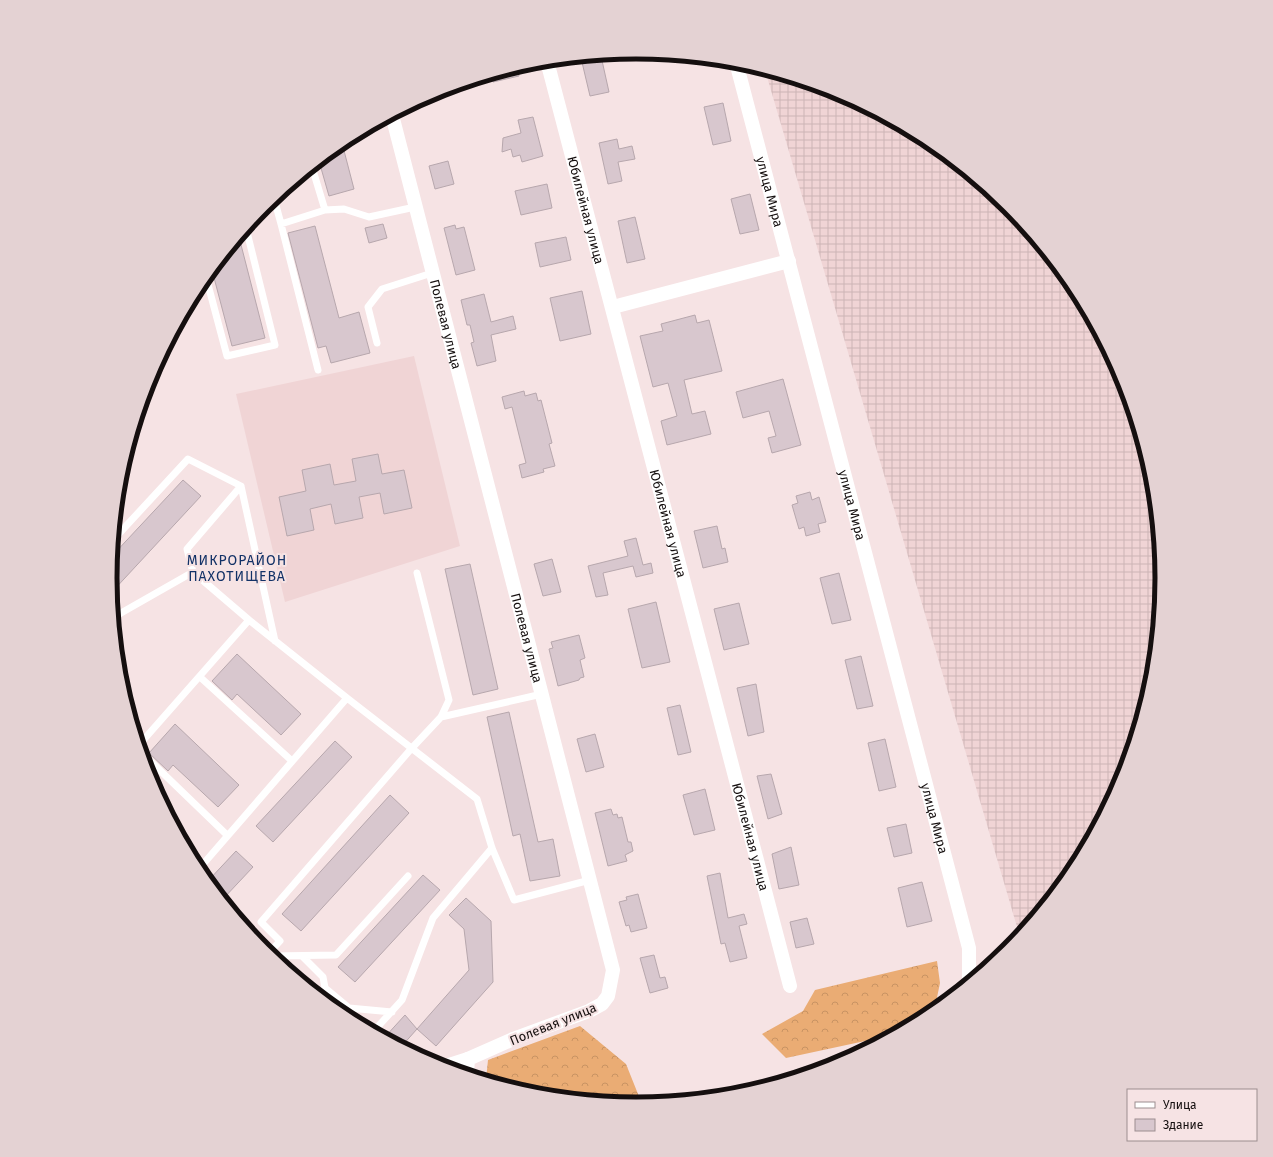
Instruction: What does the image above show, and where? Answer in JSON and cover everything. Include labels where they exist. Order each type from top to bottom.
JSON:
[{"type":"street","name":"Юбилейная улица","points":[[549,67],[613,307],[790,986]]},
{"type":"street","name":"улица Мира","points":[[738,69],[970,948],[969,977]]},
{"type":"street","name":"Полевая улица","points":[[393,120],[613,970],[608,996],[602,1004],[589,1012],[513,1039],[468,1059],[453,1064]]},
{"type":"street","points":[[613,307],[789,261]]},
{"type":"street","points":[[467,1069],[468,1059]]},
{"type":"lane","points":[[313,172],[325,210]]},
{"type":"lane","points":[[276,205],[318,370]]},
{"type":"lane","points":[[281,224],[325,210],[344,209],[369,217],[415,206]]},
{"type":"lane","points":[[208,285],[227,356],[275,345],[248,234]]},
{"type":"lane","points":[[378,343],[368,307],[382,289],[432,273]]},
{"type":"lane","points":[[119,534],[188,459],[241,486]]},
{"type":"lane","points":[[241,486],[187,549],[193,572],[275,641],[411,749],[477,799],[492,848],[514,900],[590,880]]},
{"type":"lane","points":[[241,486],[275,641]]},
{"type":"lane","points":[[118,615],[193,572]]},
{"type":"lane","points":[[272,949],[280,941],[261,922],[441,716],[449,700],[417,573]]},
{"type":"lane","points":[[143,740],[249,620]]},
{"type":"lane","points":[[200,677],[292,762]]},
{"type":"lane","points":[[441,716],[542,694]]},
{"type":"lane","points":[[203,864],[347,698]]},
{"type":"lane","points":[[151,762],[227,835]]},
{"type":"lane","points":[[377,1028],[402,1000],[433,918],[492,848]]},
{"type":"lane","points":[[280,956],[336,955],[408,876]]},
{"type":"lane","points":[[302,956],[323,977],[325,988],[349,1008],[392,1012]]},
{"type":"shaded area","points":[[767,76],[835,99],[896,129],[953,166],[1004,211],[1049,262],[1086,319],[1116,380],[1138,444],[1152,511],[1156,578],[1152,646],[1138,713],[1116,777],[1086,838],[1049,895],[1018,931]]},
{"type":"shaded area","points":[[414,356],[460,546],[285,602],[236,394]]},
{"type":"green space","points":[[937,961],[940,983],[936,1003],[925,1010],[876,1039],[786,1058],[762,1034],[803,1011],[815,990]]},
{"type":"green space","points":[[580,1026],[626,1064],[640,1098],[569,1094],[502,1080],[486,1075],[488,1060]]},
{"type":"building","points":[[602,60],[609,92],[590,96],[582,62]]},
{"type":"building","points":[[518,73],[519,76],[493,82],[492,80]]},
{"type":"building","points":[[723,103],[731,141],[713,145],[704,107]]},
{"type":"building","points":[[533,117],[543,156],[522,162],[520,155],[513,157],[511,149],[502,152],[503,138],[521,133],[518,120]]},
{"type":"building","points":[[617,139],[619,149],[632,146],[635,159],[618,162],[622,181],[608,184],[599,143]]},
{"type":"building","points":[[344,150],[354,189],[329,196],[320,166]]},
{"type":"building","points":[[448,161],[454,184],[435,189],[429,166]]},
{"type":"building","points":[[547,184],[552,208],[521,215],[515,191]]},
{"type":"building","points":[[750,194],[759,230],[740,234],[731,199]]},
{"type":"building","points":[[635,217],[645,259],[627,263],[618,221]]},
{"type":"building","points":[[383,224],[387,238],[369,243],[365,228]]},
{"type":"building","points":[[455,225],[456,229],[464,227],[475,270],[456,275],[444,228]]},
{"type":"building","points":[[315,226],[339,318],[359,312],[370,353],[331,363],[326,346],[318,348],[288,233]]},
{"type":"building","points":[[566,237],[571,260],[540,267],[535,243]]},
{"type":"building","points":[[240,243],[265,338],[232,346],[214,277]]},
{"type":"building","points":[[582,291],[591,334],[560,341],[550,298]]},
{"type":"building","points":[[484,294],[491,322],[513,316],[516,329],[491,335],[496,361],[477,366],[471,343],[474,342],[470,325],[467,325],[461,300]]},
{"type":"building","points":[[695,315],[697,323],[709,320],[722,371],[684,380],[692,414],[705,411],[711,434],[667,445],[661,421],[677,416],[668,383],[653,387],[640,336],[663,331],[661,324]]},
{"type":"building","points":[[783,379],[801,445],[772,453],[768,438],[776,436],[769,411],[743,418],[736,392]]},
{"type":"building","points":[[524,391],[525,396],[536,393],[538,401],[541,400],[552,443],[549,444],[555,466],[543,469],[544,472],[522,478],[519,465],[526,463],[512,407],[505,409],[502,397]]},
{"type":"building","points":[[378,454],[382,474],[404,470],[412,508],[384,514],[380,493],[359,497],[363,518],[335,524],[331,504],[310,509],[314,530],[287,536],[279,497],[306,491],[302,470],[330,464],[334,485],[356,481],[352,459]]},
{"type":"building","points":[[183,480],[201,496],[117,586],[118,550]]},
{"type":"building","points":[[810,492],[812,500],[819,497],[826,522],[818,524],[820,532],[806,536],[804,527],[799,529],[792,505],[798,503],[796,496]]},
{"type":"building","points":[[717,526],[722,549],[725,548],[728,562],[703,568],[694,531]]},
{"type":"building","points":[[636,538],[643,565],[651,563],[653,573],[636,577],[633,566],[603,573],[608,595],[596,597],[588,566],[628,556],[624,541]]},
{"type":"building","points":[[552,559],[561,592],[543,596],[534,564]]},
{"type":"building","points":[[470,564],[498,689],[473,695],[445,569]]},
{"type":"building","points":[[839,573],[851,620],[832,624],[820,578]]},
{"type":"building","points":[[656,602],[670,662],[642,668],[628,609]]},
{"type":"building","points":[[739,603],[749,644],[724,650],[714,609]]},
{"type":"building","points":[[579,635],[585,658],[580,660],[584,677],[558,686],[549,649],[553,648],[551,642]]},
{"type":"building","points":[[237,654],[301,714],[281,735],[237,694],[232,700],[212,681]]},
{"type":"building","points":[[861,656],[873,706],[857,709],[845,660]]},
{"type":"building","points":[[756,684],[764,732],[748,736],[737,688]]},
{"type":"building","points":[[680,705],[691,752],[678,755],[667,708]]},
{"type":"building","points":[[509,712],[538,842],[553,839],[560,876],[530,881],[520,834],[513,836],[487,717]]},
{"type":"building","points":[[175,724],[239,785],[218,807],[173,765],[168,771],[149,753]]},
{"type":"building","points":[[595,734],[604,767],[586,772],[577,739]]},
{"type":"building","points":[[885,739],[896,787],[879,791],[868,743]]},
{"type":"building","points":[[335,741],[352,757],[273,842],[256,826]]},
{"type":"building","points":[[771,774],[782,814],[768,819],[757,776]]},
{"type":"building","points":[[705,789],[715,830],[694,835],[683,795]]},
{"type":"building","points":[[390,795],[409,813],[301,931],[282,914]]},
{"type":"building","points":[[611,809],[613,815],[617,814],[618,818],[622,817],[628,842],[631,842],[633,851],[625,855],[627,861],[608,866],[595,813]]},
{"type":"building","points":[[906,824],[912,853],[894,857],[887,828]]},
{"type":"building","points":[[791,847],[799,885],[779,889],[772,854]]},
{"type":"building","points":[[236,851],[253,867],[225,897],[212,877]]},
{"type":"building","points":[[720,873],[728,918],[744,914],[747,924],[739,926],[747,958],[730,962],[725,943],[721,944],[707,876]]},
{"type":"building","points":[[423,875],[440,890],[355,982],[338,967]]},
{"type":"building","points":[[922,882],[932,921],[907,927],[898,888]]},
{"type":"building","points":[[638,894],[647,928],[631,932],[629,925],[626,926],[619,902],[627,900],[626,897]]},
{"type":"building","points":[[466,898],[491,921],[493,982],[436,1046],[417,1029],[469,970],[464,929],[449,915]]},
{"type":"building","points":[[807,918],[814,944],[796,948],[790,922]]},
{"type":"building","points":[[654,955],[660,978],[665,977],[668,988],[650,993],[640,958]]},
{"type":"building","points":[[405,1015],[417,1029],[405,1043],[388,1034]]},
{"type":"district","name":"МИКРОРАЙОН ПАХОТИЩЕВА","points":[[237,568]]}]
